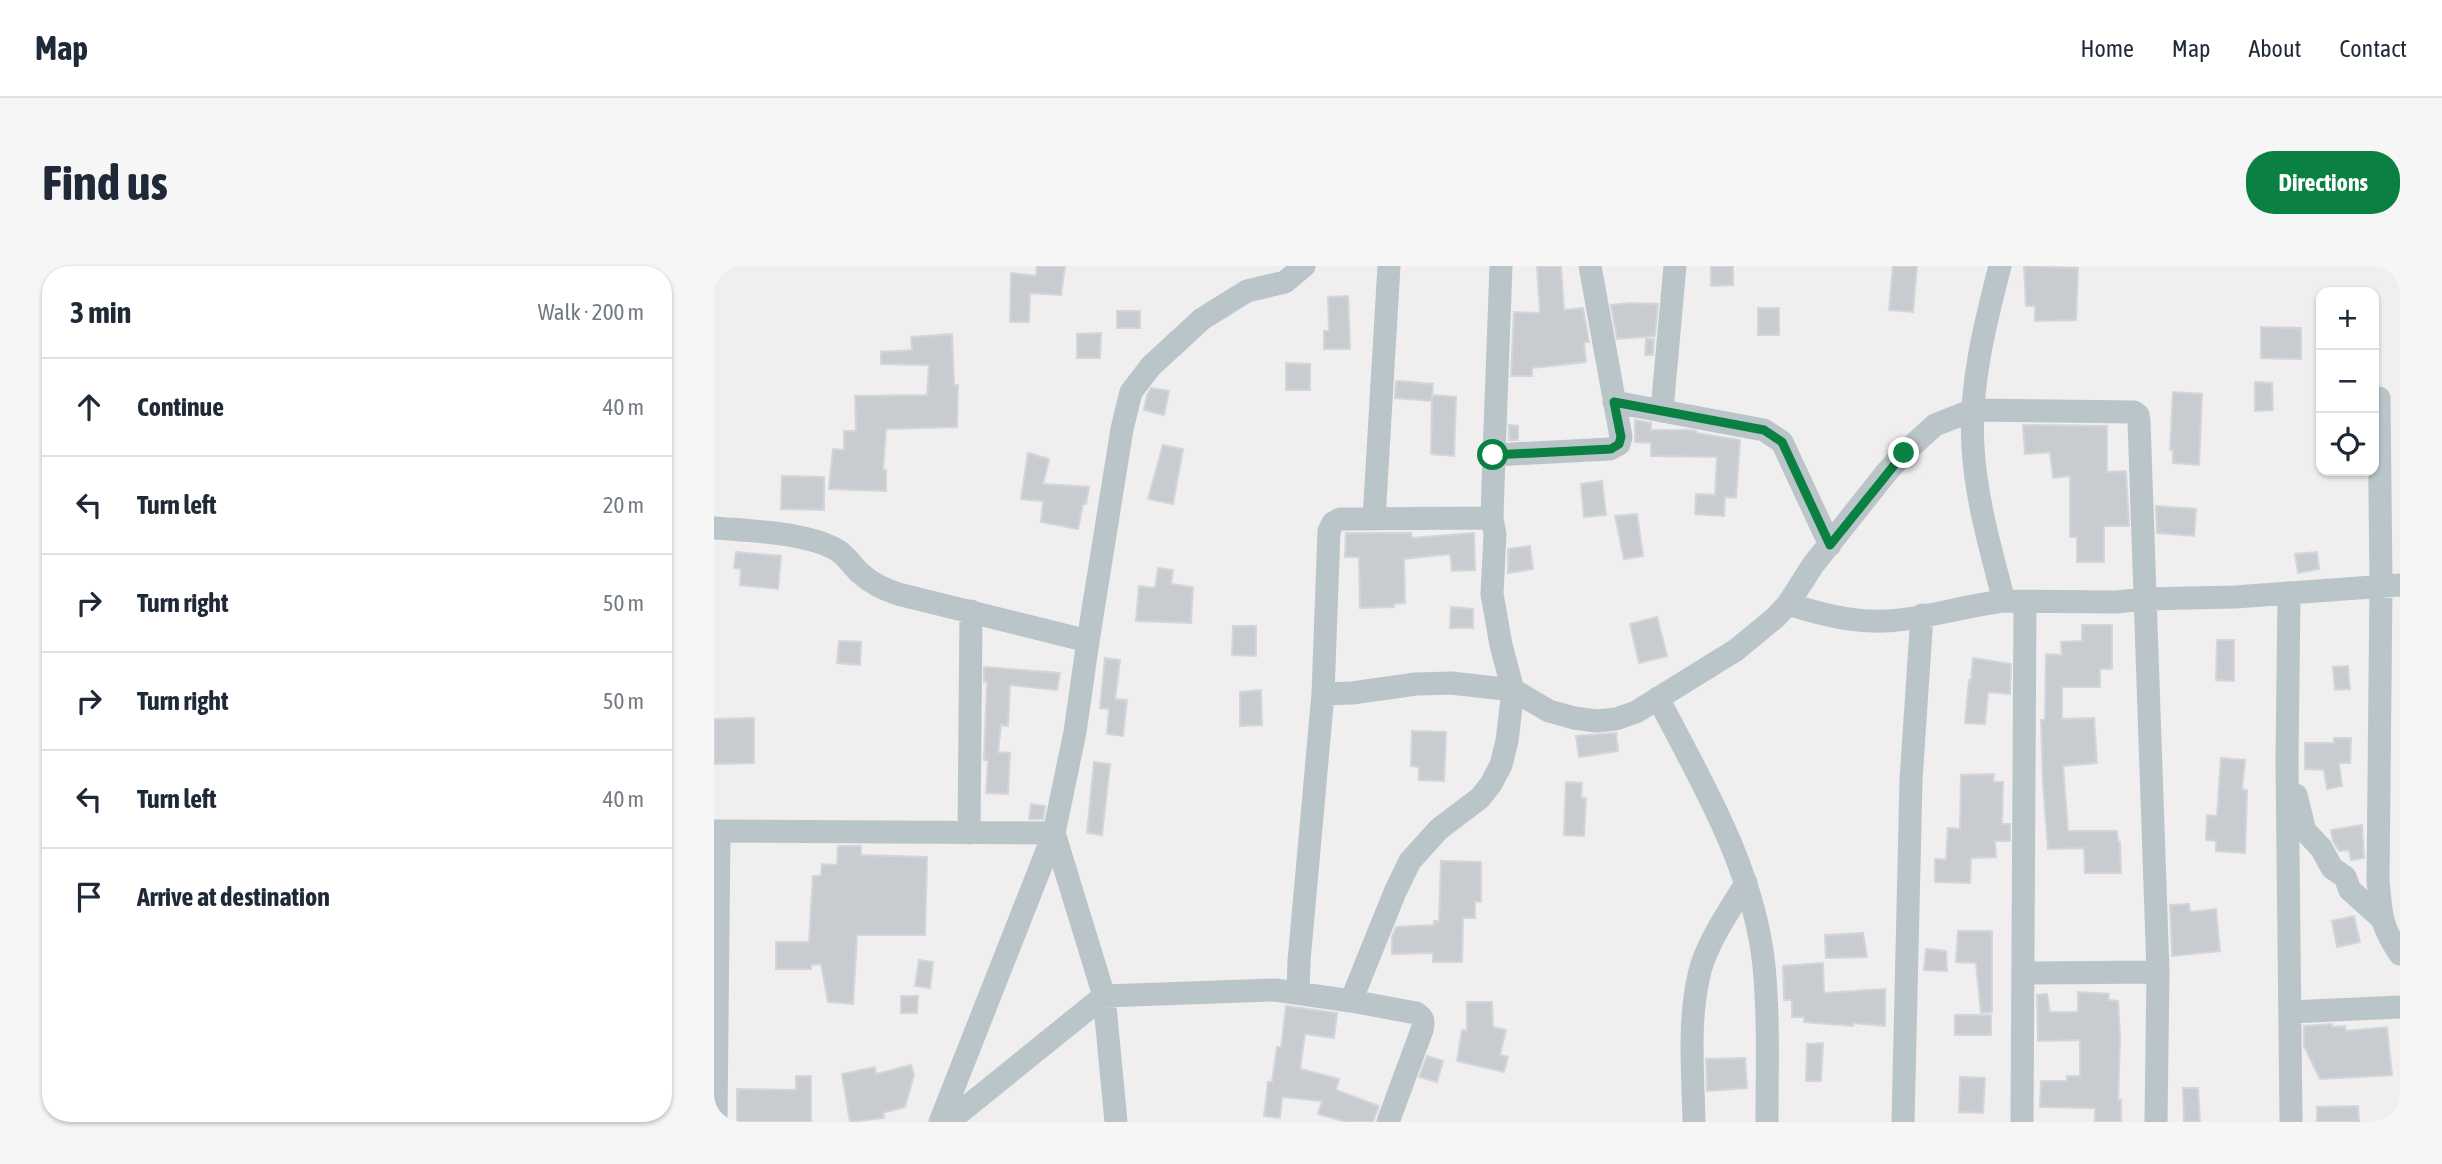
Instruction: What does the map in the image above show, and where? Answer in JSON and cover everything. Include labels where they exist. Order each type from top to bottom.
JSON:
[{"type":"street","points":[[940,1122],[1054,833],[1075,732],[1087,641],[1122,429],[1131,392],[1151,366],[1202,319],[1247,291],[1285,282],[1304,266]]},
{"type":"street","points":[[1374,519],[1389,266]]},
{"type":"street","points":[[1352,1001],[1410,861],[1439,829],[1480,797],[1491,784],[1501,765],[1507,741],[1513,690],[1500,645],[1492,594],[1495,534],[1492,518],[1493,455],[1501,266]]},
{"type":"street","points":[[1493,455],[1611,449],[1619,444],[1621,437],[1590,266]]},
{"type":"street","points":[[1662,410],[1675,266]]},
{"type":"street","points":[[1998,267],[1973,410],[1973,446],[1986,533],[2015,602],[2023,973],[2022,1122]]},
{"type":"street","points":[[2379,398],[2390,463],[2391,585],[2378,881],[2381,918],[2386,933],[2400,954]]},
{"type":"street","points":[[1614,402],[1764,430],[1775,436],[1782,442],[1830,545]]},
{"type":"street","points":[[1323,694],[1451,683],[1513,690],[1549,711],[1574,719],[1616,719],[1636,712],[1736,650],[1776,617],[1788,604],[1813,565],[1904,453],[1936,425],[1973,410],[2134,412],[2138,415],[2148,646],[2158,972],[2156,1122]]},
{"type":"street","points":[[1298,993],[1323,694],[1329,531],[1333,523],[1340,519],[1492,518]]},
{"type":"street","points":[[714,528],[762,531],[816,543],[837,550],[877,586],[898,594],[1087,641]]},
{"type":"street","points":[[1788,604],[1825,615],[1861,621],[1907,620],[1970,605],[2235,597],[2391,585]]},
{"type":"street","points":[[2289,593],[2287,761],[2291,1122]]},
{"type":"street","points":[[969,833],[971,611]]},
{"type":"street","points":[[1903,1122],[1911,780],[1922,615]]},
{"type":"street","points":[[1658,698],[1717,811],[1746,883],[1764,966],[1767,1122]]},
{"type":"street","points":[[2287,761],[2305,831],[2321,848],[2332,868],[2345,877],[2350,890],[2381,918]]},
{"type":"street","points":[[716,1122],[717,831],[1054,833]]},
{"type":"street","points":[[1054,833],[1104,996],[1116,1122]]},
{"type":"street","points":[[1694,1122],[1692,1028],[1699,974],[1710,946],[1746,883]]},
{"type":"street","points":[[2023,973],[2158,972]]},
{"type":"street","points":[[948,1122],[1104,996],[1238,990],[1298,993],[1416,1013],[1422,1017],[1424,1022],[1388,1122]]},
{"type":"street","points":[[2290,1012],[2400,1007]]},
{"type":"building","points":[[1037,266],[1065,266],[1061,295],[1030,293],[1029,322],[1010,322],[1011,273],[1036,276]]},
{"type":"building","points":[[1537,266],[1561,266],[1564,310],[1583,308],[1589,342],[1584,342],[1586,362],[1532,368],[1532,376],[1511,376],[1514,312],[1540,313]]},
{"type":"building","points":[[1711,266],[1733,266],[1733,285],[1711,286]]},
{"type":"building","points":[[1893,266],[1917,266],[1913,312],[1889,310]]},
{"type":"building","points":[[2024,266],[2078,268],[2076,320],[2035,321],[2035,306],[2026,306]]},
{"type":"building","points":[[1348,296],[1350,349],[1324,349],[1324,331],[1329,331],[1328,297]]},
{"type":"building","points":[[1658,304],[1655,336],[1617,339],[1611,305]]},
{"type":"building","points":[[1758,308],[1779,308],[1779,335],[1758,335]]},
{"type":"building","points":[[1117,311],[1140,311],[1140,328],[1117,328]]},
{"type":"building","points":[[2261,327],[2301,328],[2301,359],[2261,358]]},
{"type":"building","points":[[1101,333],[1100,358],[1077,358],[1077,334]]},
{"type":"building","points":[[952,334],[954,385],[958,385],[957,427],[886,429],[883,470],[886,470],[886,491],[829,489],[833,449],[844,450],[844,431],[856,431],[855,396],[927,395],[929,365],[881,364],[881,352],[912,350],[911,337]]},
{"type":"building","points":[[1646,339],[1654,339],[1653,355],[1645,355]]},
{"type":"building","points":[[1286,363],[1310,364],[1310,390],[1286,390]]},
{"type":"building","points":[[1398,381],[1433,384],[1432,401],[1395,398]]},
{"type":"building","points":[[2255,382],[2272,383],[2273,410],[2255,411]]},
{"type":"building","points":[[1151,388],[1169,391],[1164,415],[1144,410]]},
{"type":"building","points":[[2173,392],[2202,394],[2199,465],[2173,463],[2173,450],[2170,450]]},
{"type":"building","points":[[1432,395],[1456,397],[1454,456],[1431,454]]},
{"type":"building","points":[[1635,420],[1651,423],[1651,430],[1696,431],[1740,440],[1736,498],[1725,497],[1724,516],[1695,514],[1696,494],[1715,495],[1717,457],[1651,456],[1651,443],[1635,442]]},
{"type":"building","points":[[1509,425],[1518,426],[1518,440],[1509,440]]},
{"type":"building","points":[[2023,425],[2107,426],[2107,472],[2126,471],[2129,526],[2104,526],[2104,562],[2077,562],[2077,537],[2070,537],[2070,476],[2053,478],[2050,452],[2025,454]]},
{"type":"building","points":[[1163,445],[1183,449],[1173,504],[1148,499]]},
{"type":"building","points":[[1028,453],[1049,459],[1043,484],[1089,487],[1078,529],[1041,522],[1043,501],[1021,499]]},
{"type":"building","points":[[782,476],[824,477],[824,510],[781,509]]},
{"type":"building","points":[[1602,481],[1606,515],[1584,517],[1581,484]]},
{"type":"building","points":[[2156,506],[2196,509],[2194,536],[2157,533]]},
{"type":"building","points":[[1637,514],[1643,556],[1624,559],[1615,516]]},
{"type":"building","points":[[1346,533],[1411,533],[1412,538],[1474,533],[1475,570],[1452,571],[1450,554],[1404,559],[1405,603],[1394,604],[1394,607],[1360,608],[1359,557],[1345,557]]},
{"type":"building","points":[[1530,546],[1533,569],[1508,573],[1508,549]]},
{"type":"building","points":[[736,552],[781,556],[778,589],[740,585],[741,569],[734,568]]},
{"type":"building","points":[[2317,552],[2319,569],[2298,573],[2295,554]]},
{"type":"building","points":[[1158,568],[1173,570],[1171,584],[1193,587],[1191,623],[1136,621],[1139,586],[1155,588]]},
{"type":"building","points":[[1451,607],[1473,609],[1473,628],[1450,628]]},
{"type":"building","points":[[1657,617],[1667,656],[1639,663],[1630,624]]},
{"type":"building","points":[[2082,625],[2112,625],[2112,669],[2100,669],[2100,687],[2062,687],[2062,719],[2094,718],[2097,763],[2063,766],[2068,831],[2117,831],[2121,873],[2085,873],[2084,848],[2048,849],[2041,720],[2045,720],[2046,654],[2062,655],[2061,642],[2082,641]]},
{"type":"building","points":[[1233,626],[1256,626],[1256,656],[1232,655]]},
{"type":"building","points":[[2217,640],[2234,640],[2234,681],[2216,680]]},
{"type":"building","points":[[839,641],[861,642],[860,665],[837,663]]},
{"type":"building","points":[[1105,658],[1120,660],[1115,699],[1127,700],[1123,736],[1107,734],[1109,709],[1100,708]]},
{"type":"building","points":[[1973,658],[2011,664],[2010,694],[1988,692],[1985,724],[1965,723]]},
{"type":"building","points":[[2348,666],[2350,689],[2335,690],[2333,667]]},
{"type":"building","points":[[984,667],[1060,673],[1057,690],[1010,685],[1008,726],[1001,725],[998,752],[1010,753],[1008,794],[986,793],[988,760],[984,760],[987,682],[984,682]]},
{"type":"building","points":[[1261,690],[1262,725],[1240,726],[1240,692]]},
{"type":"building","points":[[754,718],[754,763],[714,764],[714,719]]},
{"type":"building","points":[[1412,731],[1446,732],[1444,781],[1419,780],[1419,767],[1411,766]]},
{"type":"building","points":[[1616,733],[1618,751],[1579,757],[1576,736]]},
{"type":"building","points":[[2334,738],[2351,738],[2350,763],[2339,763],[2342,786],[2327,789],[2324,770],[2305,769],[2305,743],[2334,743]]},
{"type":"building","points":[[2221,758],[2245,760],[2242,789],[2247,790],[2245,853],[2216,851],[2216,841],[2206,840],[2207,815],[2217,816]]},
{"type":"building","points":[[1094,762],[1110,764],[1102,835],[1087,833]]},
{"type":"building","points":[[1994,774],[1993,782],[2003,782],[2002,824],[2010,824],[2010,841],[1995,841],[1996,857],[1971,858],[1970,883],[1935,882],[1935,859],[1946,860],[1948,828],[1960,829],[1961,775]]},
{"type":"building","points":[[1566,782],[1582,783],[1581,798],[1586,798],[1584,836],[1564,835]]},
{"type":"building","points":[[1031,804],[1045,806],[1043,819],[1029,819]]},
{"type":"building","points":[[2362,825],[2364,858],[2351,860],[2349,850],[2339,851],[2331,830]]},
{"type":"building","points":[[838,846],[861,846],[861,855],[927,857],[925,935],[857,935],[853,1004],[828,1002],[821,964],[811,965],[811,969],[776,969],[776,942],[809,942],[813,876],[821,876],[822,864],[837,865]]},
{"type":"building","points":[[1441,861],[1481,862],[1481,902],[1475,901],[1475,918],[1463,918],[1462,962],[1433,962],[1433,953],[1392,954],[1392,937],[1396,927],[1434,925],[1434,921],[1439,921]]},
{"type":"building","points":[[2189,904],[2190,912],[2216,909],[2220,951],[2172,956],[2170,905]]},
{"type":"building","points":[[2354,916],[2360,942],[2337,947],[2332,921]]},
{"type":"building","points":[[1958,931],[1992,931],[1992,1012],[1981,1013],[1976,963],[1956,962]]},
{"type":"building","points":[[1863,933],[1867,957],[1826,958],[1825,935]]},
{"type":"building","points":[[1926,949],[1946,951],[1947,971],[1924,970]]},
{"type":"building","points":[[919,960],[933,962],[930,988],[915,986]]},
{"type":"building","points":[[1823,963],[1824,993],[1885,989],[1885,1026],[1804,1022],[1804,1017],[1792,1017],[1792,1000],[1784,1000],[1783,966]]},
{"type":"building","points":[[2078,992],[2109,994],[2108,1000],[2118,1001],[2118,1100],[2121,1100],[2121,1122],[2095,1122],[2095,1108],[2040,1107],[2041,1081],[2067,1081],[2067,1076],[2080,1076],[2080,1040],[2038,1041],[2037,995],[2047,994],[2050,1012],[2078,1012]]},
{"type":"building","points":[[901,996],[918,996],[917,1013],[901,1013]]},
{"type":"building","points":[[1467,1002],[1492,1002],[1493,1027],[1506,1030],[1500,1055],[1508,1057],[1504,1072],[1457,1061],[1462,1030],[1467,1031]]},
{"type":"building","points":[[1286,1006],[1337,1013],[1334,1038],[1305,1034],[1300,1069],[1339,1079],[1336,1090],[1379,1106],[1373,1122],[1347,1122],[1318,1114],[1322,1101],[1282,1097],[1280,1118],[1264,1116],[1268,1082],[1272,1082],[1277,1047],[1281,1048]]},
{"type":"building","points":[[1955,1015],[1991,1015],[1991,1035],[1955,1035]]},
{"type":"building","points":[[2332,1024],[2332,1027],[2345,1026],[2346,1031],[2387,1027],[2392,1075],[2320,1079],[2304,1046],[2304,1026]]},
{"type":"building","points":[[1823,1043],[1821,1081],[1806,1081],[1807,1044]]},
{"type":"building","points":[[1427,1056],[1443,1061],[1437,1082],[1419,1077]]},
{"type":"building","points":[[1745,1058],[1747,1088],[1707,1091],[1706,1059]]},
{"type":"building","points":[[911,1065],[914,1075],[905,1107],[883,1113],[884,1118],[850,1122],[842,1074],[875,1067],[876,1074]]},
{"type":"building","points":[[796,1076],[811,1076],[811,1122],[737,1122],[737,1089],[796,1090]]},
{"type":"building","points":[[1960,1077],[1985,1078],[1983,1113],[1959,1112]]},
{"type":"building","points":[[2183,1088],[2198,1088],[2200,1122],[2184,1122]]},
{"type":"building","points":[[2358,1106],[2359,1122],[2317,1122],[2317,1107]]},
{"type":"route","points":[[1493,455],[1611,449],[1619,444],[1621,437],[1614,402],[1764,430],[1782,442],[1830,545],[1904,453]]}]
